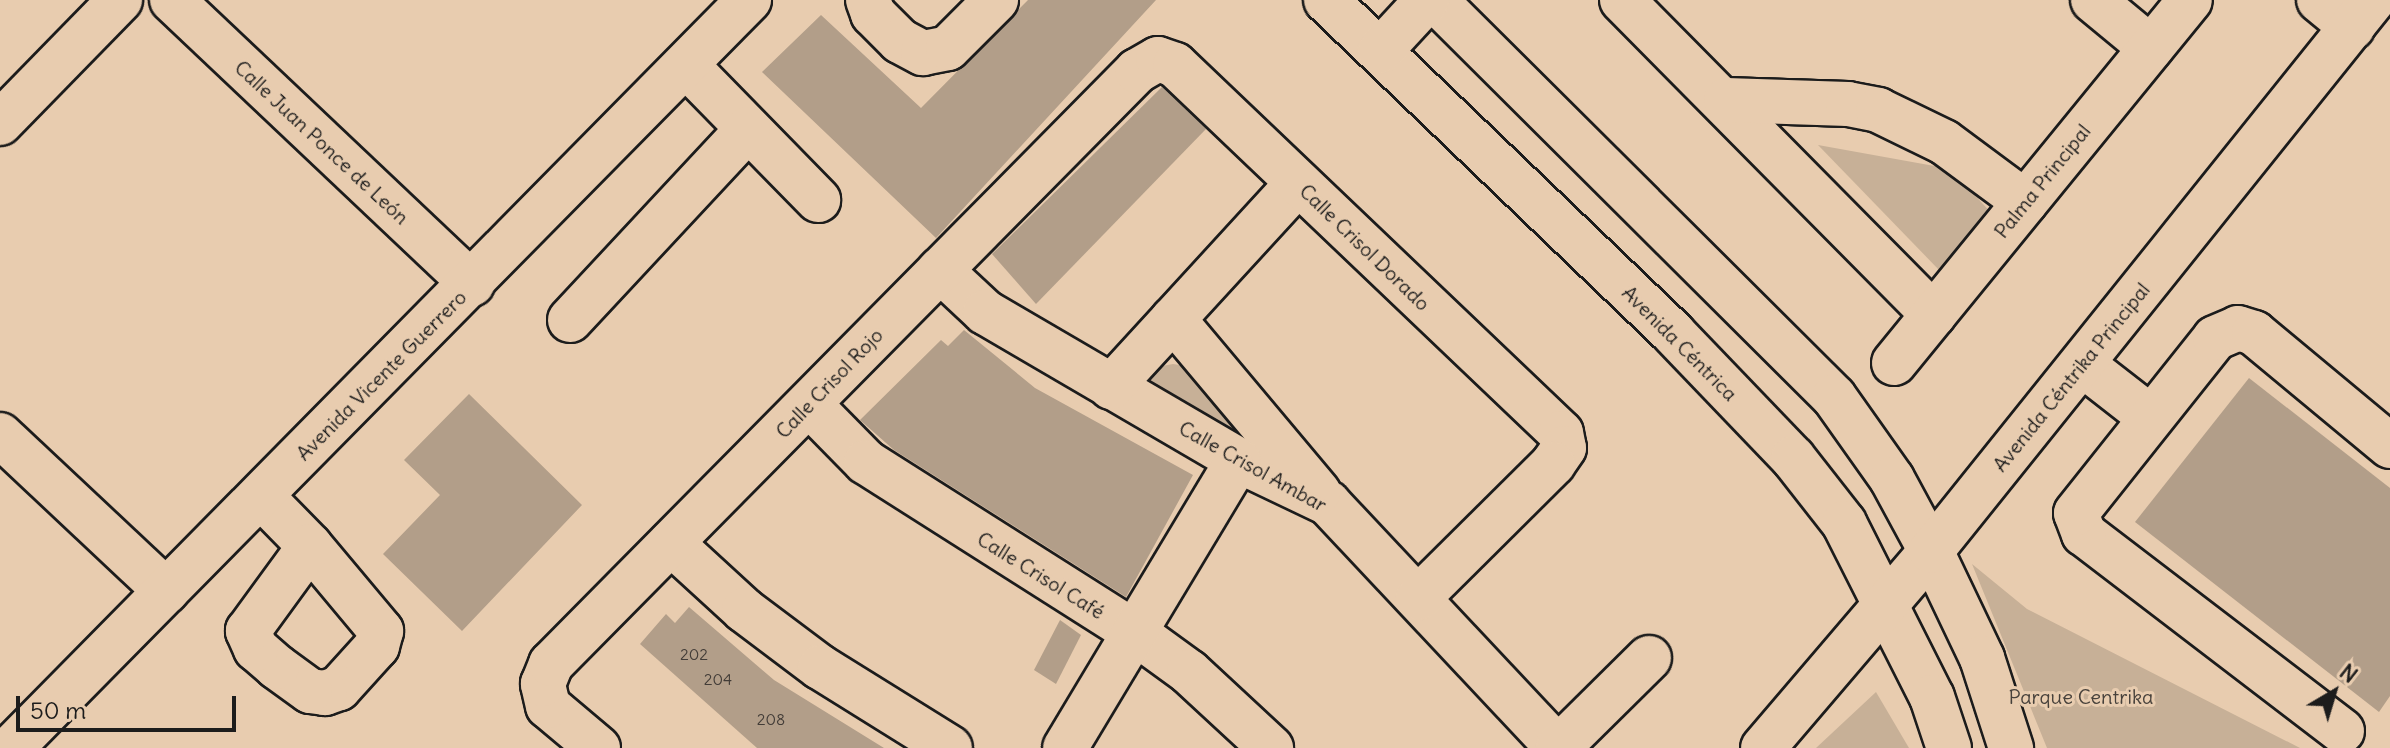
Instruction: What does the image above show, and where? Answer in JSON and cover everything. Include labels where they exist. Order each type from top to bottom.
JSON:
[{"type":"street","points":[[0,123],[120,0]]},
{"type":"street","name":"Calle Juan Ponce de León","points":[[172,0],[472,284]]},
{"type":"street","name":"Avenida Vicente Guerrero","points":[[11,748],[749,0]]},
{"type":"street","points":[[868,0],[873,14],[900,41],[923,53],[948,48],[996,0]]},
{"type":"street","name":"Avenida Céntrica","points":[[1326,0],[1674,334],[1793,458],[1844,523],[1932,697],[1949,748]]},
{"type":"street","points":[[1380,51],[1427,0]]},
{"type":"street","points":[[1435,0],[1834,397],[1892,479],[1931,551],[1982,658],[2011,748]]},
{"type":"street","points":[[1622,0],[1726,100],[1934,315]]},
{"type":"street","points":[[2093,0],[2151,48]]},
{"type":"street","name":"Palma Principal","points":[[1894,363],[2190,0]]},
{"type":"street","name":"Avenida Céntrika Principal","points":[[1763,748],[1931,551],[2079,368],[2348,9]]},
{"type":"street","name":"Calle Crisol Dorado","points":[[1137,71],[1158,59],[1168,60],[1561,433],[1564,448],[1553,464],[1418,598]]},
{"type":"street","points":[[686,65],[818,200]]},
{"type":"street","name":"Calle Crisol Rojo","points":[[598,748],[548,706],[543,684],[551,664],[1137,71]]},
{"type":"street","points":[[1726,100],[1848,104],[1878,110],[1944,142],[2025,202]]},
{"type":"street","points":[[570,320],[748,129]]},
{"type":"street","points":[[1111,387],[1298,183]]},
{"type":"street","name":"Calle Crisol Ambar","points":[[940,270],[985,312],[1238,460],[1328,503],[1558,748]]},
{"type":"street","points":[[1173,319],[1328,503]]},
{"type":"street","points":[[2342,731],[2079,528],[2079,503],[2215,338],[2238,328],[2254,333],[2390,446]]},
{"type":"street","points":[[2079,368],[2147,420]]},
{"type":"street","name":"Calle Crisol Café","points":[[809,404],[866,462],[1134,632],[1189,672],[1271,748]]},
{"type":"street","points":[[0,435],[166,591]]},
{"type":"street","points":[[1065,748],[1238,460]]},
{"type":"street","points":[[261,496],[310,546]]},
{"type":"street","points":[[671,543],[769,629],[950,748]]},
{"type":"street","points":[[1558,748],[1649,658]]},
{"type":"green space","points":[[1818,145],[1951,169],[1993,215],[1940,271]]},
{"type":"green space","points":[[1173,364],[1186,366],[1224,408],[1236,434],[1147,386],[1157,367]]},
{"type":"green space","name":"Parque Centrika","points":[[1972,564],[2027,609],[2300,748],[2047,748]]},
{"type":"green space","points":[[1876,692],[1909,748],[1816,748]]},
{"type":"building","points":[[1028,0],[1156,0],[936,238],[762,72],[821,15],[921,108]]},
{"type":"building","points":[[1162,87],[1206,129],[1036,304],[992,254]]},
{"type":"building","points":[[964,330],[1035,388],[1193,475],[1126,597],[894,450],[860,420],[941,340],[948,346]]},
{"type":"building","points":[[2249,378],[2390,488],[2390,696],[2379,712],[2135,522]]},
{"type":"building","points":[[469,394],[582,505],[462,631],[383,554],[440,495],[404,460]]},
{"type":"building","points":[[689,607],[774,680],[884,748],[757,748],[640,644],[666,614],[675,623]]},
{"type":"building","points":[[1060,620],[1081,635],[1056,684],[1034,670]]}]
